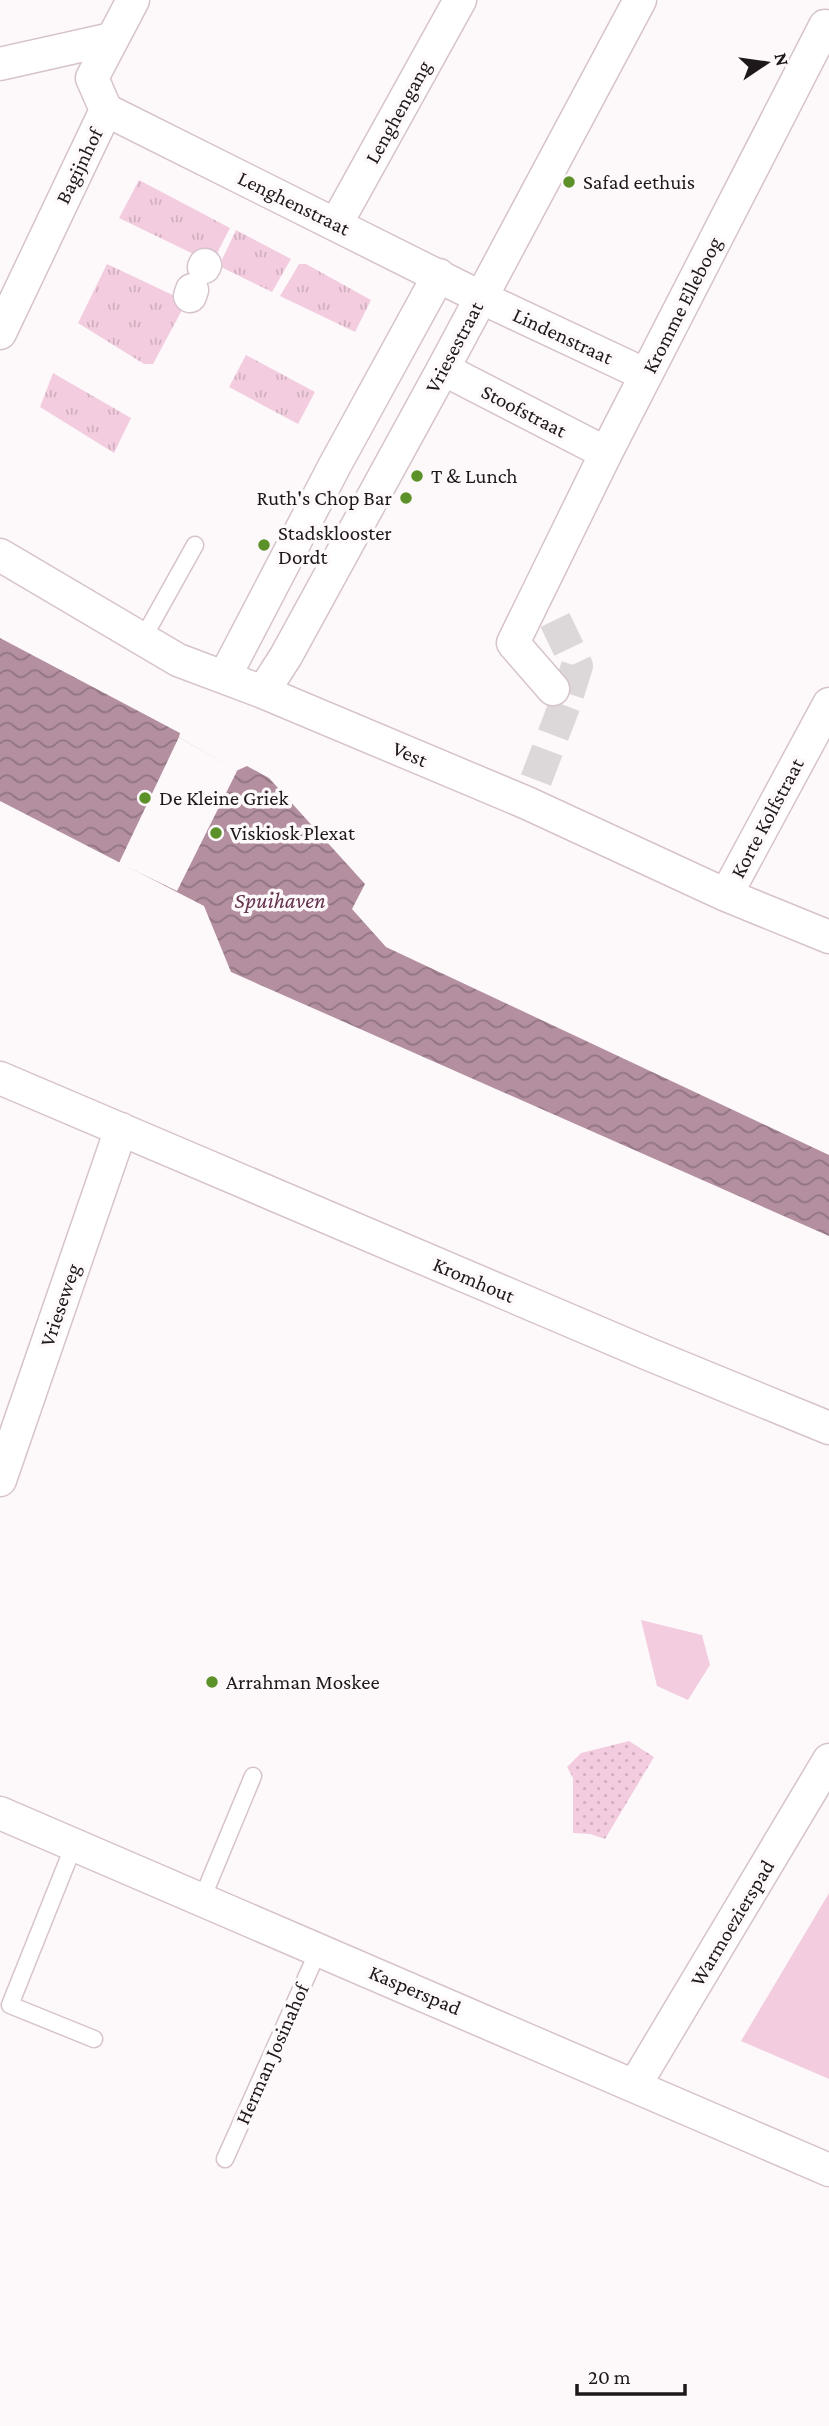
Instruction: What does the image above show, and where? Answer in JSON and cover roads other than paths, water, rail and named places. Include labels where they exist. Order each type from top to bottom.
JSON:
[{"type":"street","name":"Bagijnhof","points":[[0,333],[43,270],[106,110],[92,78],[133,0]]},
{"type":"street","name":"Lenghengang","points":[[336,224],[460,0]]},
{"type":"street","name":"Vriesestraat","points":[[263,692],[286,656],[443,369],[640,0]]},
{"type":"street","name":"Kromme Elleboog","points":[[553,689],[513,643],[606,453],[825,26],[829,29]]},
{"type":"street","points":[[0,64],[111,39]]},
{"type":"street","name":"Lenghenstraat","points":[[106,110],[480,297]]},
{"type":"street","points":[[225,676],[335,464],[439,275]]},
{"type":"street","name":"Lindenstraat","points":[[480,297],[646,375]]},
{"type":"street","name":"Stoofstraat","points":[[443,369],[606,453]]},
{"type":"street","name":"Vest","points":[[0,555],[178,660],[531,792],[726,895],[829,937]]},
{"type":"street","points":[[539,591],[555,620]]},
{"type":"street","name":"Korte Kolfstraat","points":[[726,895],[829,704]]},
{"type":"street","name":"Kromhout","points":[[0,1078],[829,1428]]},
{"type":"street","name":"Vrieseweg","points":[[0,1480],[121,1129]]},
{"type":"street","name":"Warmoezierspad","points":[[635,2085],[829,1760]]},
{"type":"street","name":"Kasperspad","points":[[0,1813],[829,2170]]},
{"type":"lane","points":[[142,640],[195,545]]},
{"type":"lane","points":[[202,1899],[253,1776]]},
{"type":"lane","points":[[74,1844],[10,2005],[94,2039]]},
{"type":"lane","name":"Herman Josinahof","points":[[225,2159],[319,1949]]},
{"type":"water","name":"Spuihaven","points":[[0,638],[180,733],[179,737],[236,771],[247,766],[269,778],[365,884],[352,909],[386,947],[829,1155],[829,1236],[231,972],[204,906],[0,801]]},
{"type":"tunnel","points":[[555,620],[577,666],[565,704]]},
{"type":"tunnel","points":[[536,780],[565,704],[553,689]]},
{"type":"place","name":"Safad eethuis","points":[[569,182]]},
{"type":"place","name":"T & Lunch","points":[[417,476]]},
{"type":"place","name":"Ruth's Chop Bar","points":[[406,498]]},
{"type":"place","name":"Stadsklooster Dordt","points":[[264,545]]},
{"type":"place","name":"De Kleine Griek","points":[[145,798]]},
{"type":"place","name":"Viskiosk Plexat","points":[[216,833]]},
{"type":"place","name":"Arrahman Moskee","points":[[212,1682]]}]
